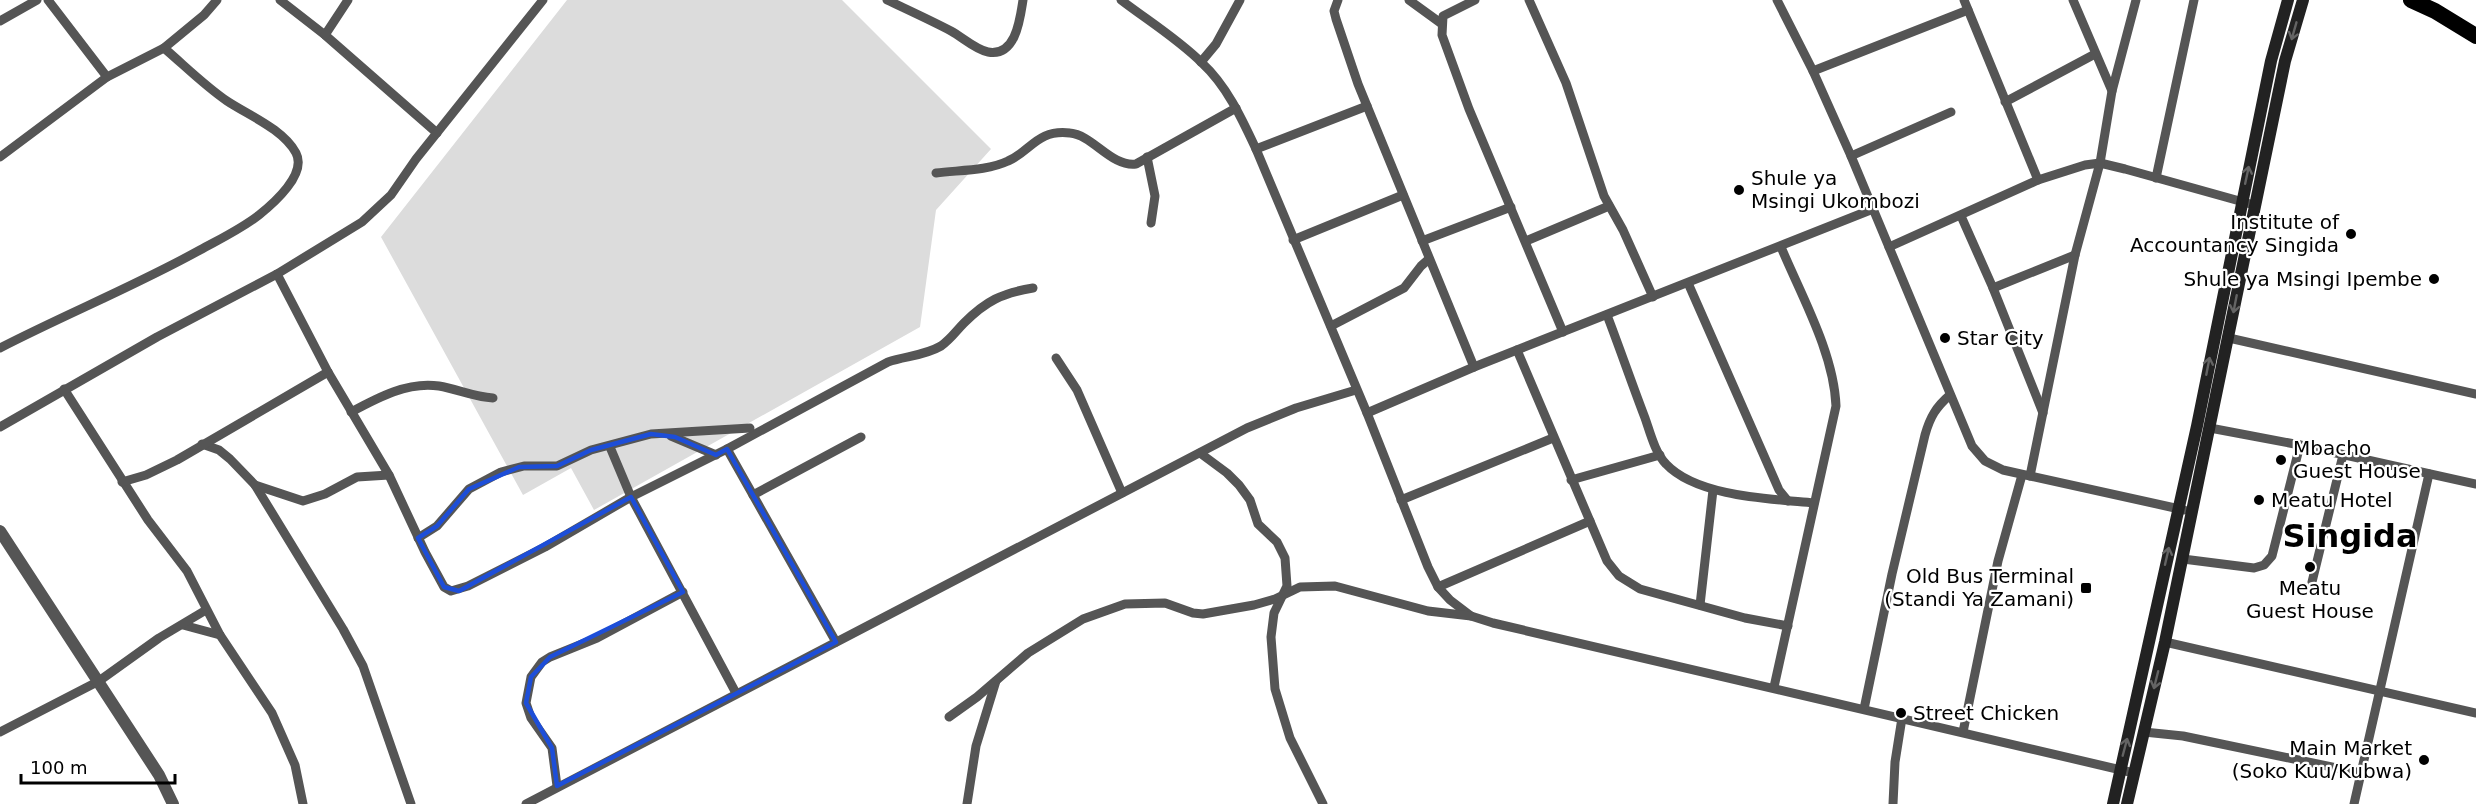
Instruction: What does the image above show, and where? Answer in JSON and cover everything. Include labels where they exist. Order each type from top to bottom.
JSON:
[{"type":"highway","points":[[2411,0],[2435,11],[2476,36]]},
{"type":"highway","points":[[2421,0],[2435,11]]},
{"type":"main road","points":[[2127,804],[2165,642],[2229,338],[2271,61],[2288,0]]},
{"type":"main road","points":[[2113,804],[2248,204],[2303,0]]},
{"type":"street","points":[[0,21],[37,0]]},
{"type":"street","points":[[48,0],[107,77]]},
{"type":"street","points":[[0,157],[107,77],[164,48],[197,22],[217,0]]},
{"type":"street","points":[[280,0],[325,35],[437,133]]},
{"type":"street","points":[[325,35],[348,0]]},
{"type":"street","points":[[0,427],[157,337],[278,274],[341,237],[375,211],[391,195],[437,133],[543,0]]},
{"type":"street","points":[[887,0],[946,28],[989,53],[997,52],[1008,46],[1016,34],[1023,0]]},
{"type":"street","points":[[1120,0],[1201,62],[1216,78],[1236,108],[1256,149],[1331,326],[1428,567],[1438,587],[1450,600],[1471,616]]},
{"type":"street","points":[[1201,62],[1216,44],[1240,0]]},
{"type":"street","points":[[1338,0],[1334,11],[1336,19],[1367,106],[1474,367]]},
{"type":"street","points":[[1409,0],[1442,24]]},
{"type":"street","points":[[1475,0],[1443,16],[1442,35],[1469,109],[1563,332]]},
{"type":"street","points":[[1529,0],[1563,73],[1594,172],[1653,297]]},
{"type":"street","points":[[1777,0],[1813,71],[1851,156],[1972,446],[1985,461],[2002,470],[2192,512]]},
{"type":"street","points":[[1964,0],[2038,180]]},
{"type":"street","points":[[2073,0],[2112,91]]},
{"type":"street","points":[[1963,732],[1998,561],[2044,415],[2075,255],[2100,163],[2112,91],[2136,0]]},
{"type":"street","points":[[2156,178],[2194,0]]},
{"type":"street","points":[[1813,71],[1968,10]]},
{"type":"street","points":[[0,348],[39,327],[139,283],[237,230],[275,202],[291,182],[299,163],[297,154],[291,146],[254,115],[220,96],[164,48]]},
{"type":"street","points":[[2005,102],[2095,54]]},
{"type":"street","points":[[1256,149],[1367,106]]},
{"type":"street","points":[[936,173],[1009,161],[1042,136],[1068,132],[1076,134],[1131,165],[1188,137],[1236,108]]},
{"type":"street","points":[[1851,156],[1951,112]]},
{"type":"street","points":[[1147,157],[1155,196],[1151,223]]},
{"type":"street","points":[[1889,247],[2038,180],[2069,169],[2100,163],[2248,204]]},
{"type":"street","points":[[1293,240],[1403,195]]},
{"type":"street","points":[[1526,241],[1609,206]]},
{"type":"street","points":[[1422,241],[1511,207]]},
{"type":"street","points":[[1367,413],[1474,367],[1873,209]]},
{"type":"street","points":[[1961,216],[1993,288],[2044,415]]},
{"type":"street","points":[[1774,687],[1836,406],[1835,386],[1828,361],[1781,247]]},
{"type":"street","points":[[1993,288],[2075,255]]},
{"type":"street","points":[[1331,326],[1404,288],[1430,259]]},
{"type":"street","points":[[278,274],[328,372],[388,475],[444,587],[452,591],[459,591],[545,547],[631,497],[716,455],[888,362],[902,357],[926,354],[939,347],[992,299],[1033,288]]},
{"type":"street","points":[[1688,283],[1779,490],[1788,501]]},
{"type":"street","points":[[1607,315],[1665,464],[1681,476],[1713,490],[1814,504]]},
{"type":"street","points":[[2229,338],[2476,394]]},
{"type":"street","points":[[1517,350],[1607,561],[1619,576],[1640,589],[1745,618],[1788,626]]},
{"type":"street","points":[[1056,358],[1077,390],[1122,494]]},
{"type":"street","points":[[123,482],[162,468],[328,372]]},
{"type":"street","points":[[351,412],[383,397],[416,386],[439,386],[470,396],[493,399]]},
{"type":"street","points":[[64,389],[164,544],[187,571],[220,635],[276,722],[296,765],[303,804]]},
{"type":"street","points":[[526,804],[1247,428],[1296,408],[1356,390]]},
{"type":"street","points":[[1864,709],[1892,574],[1925,435],[1930,418],[1937,407],[1950,395]]},
{"type":"street","points":[[418,538],[437,526],[470,489],[481,481],[519,467],[557,466],[591,450],[609,447],[635,437],[750,428]]},
{"type":"street","points":[[2210,428],[2300,445],[2476,484]]},
{"type":"street","points":[[666,434],[716,455]]},
{"type":"street","points":[[753,495],[861,437]]},
{"type":"street","points":[[1401,500],[1553,438]]},
{"type":"street","points":[[202,444],[224,455],[255,485],[354,647],[370,684],[411,804]]},
{"type":"street","points":[[2183,559],[2254,568],[2267,562],[2272,556],[2300,445]]},
{"type":"street","points":[[609,447],[631,497],[736,693]]},
{"type":"street","points":[[727,449],[836,642]]},
{"type":"street","points":[[1200,453],[1239,484],[1250,500],[1258,524],[1277,542],[1287,566],[1288,580],[1285,593],[1274,613],[1271,637],[1275,690],[1290,738],[1323,804]]},
{"type":"street","points":[[1571,480],[1660,455]]},
{"type":"street","points":[[2312,582],[2343,455]]},
{"type":"street","points":[[2354,804],[2429,474]]},
{"type":"street","points":[[255,485],[303,501],[325,494],[357,477],[388,475]]},
{"type":"street","points":[[1700,605],[1713,490]]},
{"type":"street","points":[[1438,587],[1590,521]]},
{"type":"street","points":[[0,531],[159,775],[173,804]]},
{"type":"street","points":[[949,717],[1023,657],[1073,625],[1108,608],[1132,604],[1165,603],[1193,613],[1203,614],[1254,605],[1306,586],[1335,586],[1428,611],[1471,616],[1572,643],[1774,687],[2134,773]]},
{"type":"street","points":[[557,786],[552,748],[531,718],[526,703],[531,677],[542,662],[550,657],[597,638],[683,592]]},
{"type":"street","points":[[0,732],[99,681],[159,638],[206,610]]},
{"type":"street","points":[[183,625],[220,635]]},
{"type":"street","points":[[2165,642],[2476,713]]},
{"type":"street","points":[[967,804],[976,747],[997,678]]},
{"type":"street","points":[[1893,804],[1895,762],[1902,718]]},
{"type":"street","points":[[2144,732],[2183,736],[2361,773]]},
{"type":"highlighted area","points":[[651,434],[675,437],[716,455],[727,449],[836,642],[557,786],[552,748],[526,703],[531,677],[550,657],[683,592],[631,497],[459,591],[444,587],[418,538],[437,526],[469,489],[519,467],[557,466],[591,450]]},
{"type":"shaded area","points":[[567,0],[842,0],[991,149],[936,210],[920,327],[594,510],[571,468],[523,495],[381,237]]},
{"type":"place","name":"Shule ya Msingi Ukombozi","points":[[1739,190]]},
{"type":"place","name":"Institute of Accountancy Singida","points":[[2351,234]]},
{"type":"place","name":"Shule ya Msingi Ipembe","points":[[2434,279]]},
{"type":"place","name":"Star City","points":[[1945,338]]},
{"type":"place","name":"Mbacho Guest House","points":[[2281,460]]},
{"type":"place","name":"Meatu Hotel","points":[[2259,500]]},
{"type":"place","name":"Meatu Guest House","points":[[2310,567]]},
{"type":"place","name":"Old Bus Terminal (Standi Ya Zamani)","points":[[2086,588]]},
{"type":"place","name":"Street Chicken","points":[[1901,713]]},
{"type":"place","name":"Main Market (Soko Kuu/Kubwa)","points":[[2424,760]]},
{"type":"district","name":"Singida","points":[[2350,536]]}]
